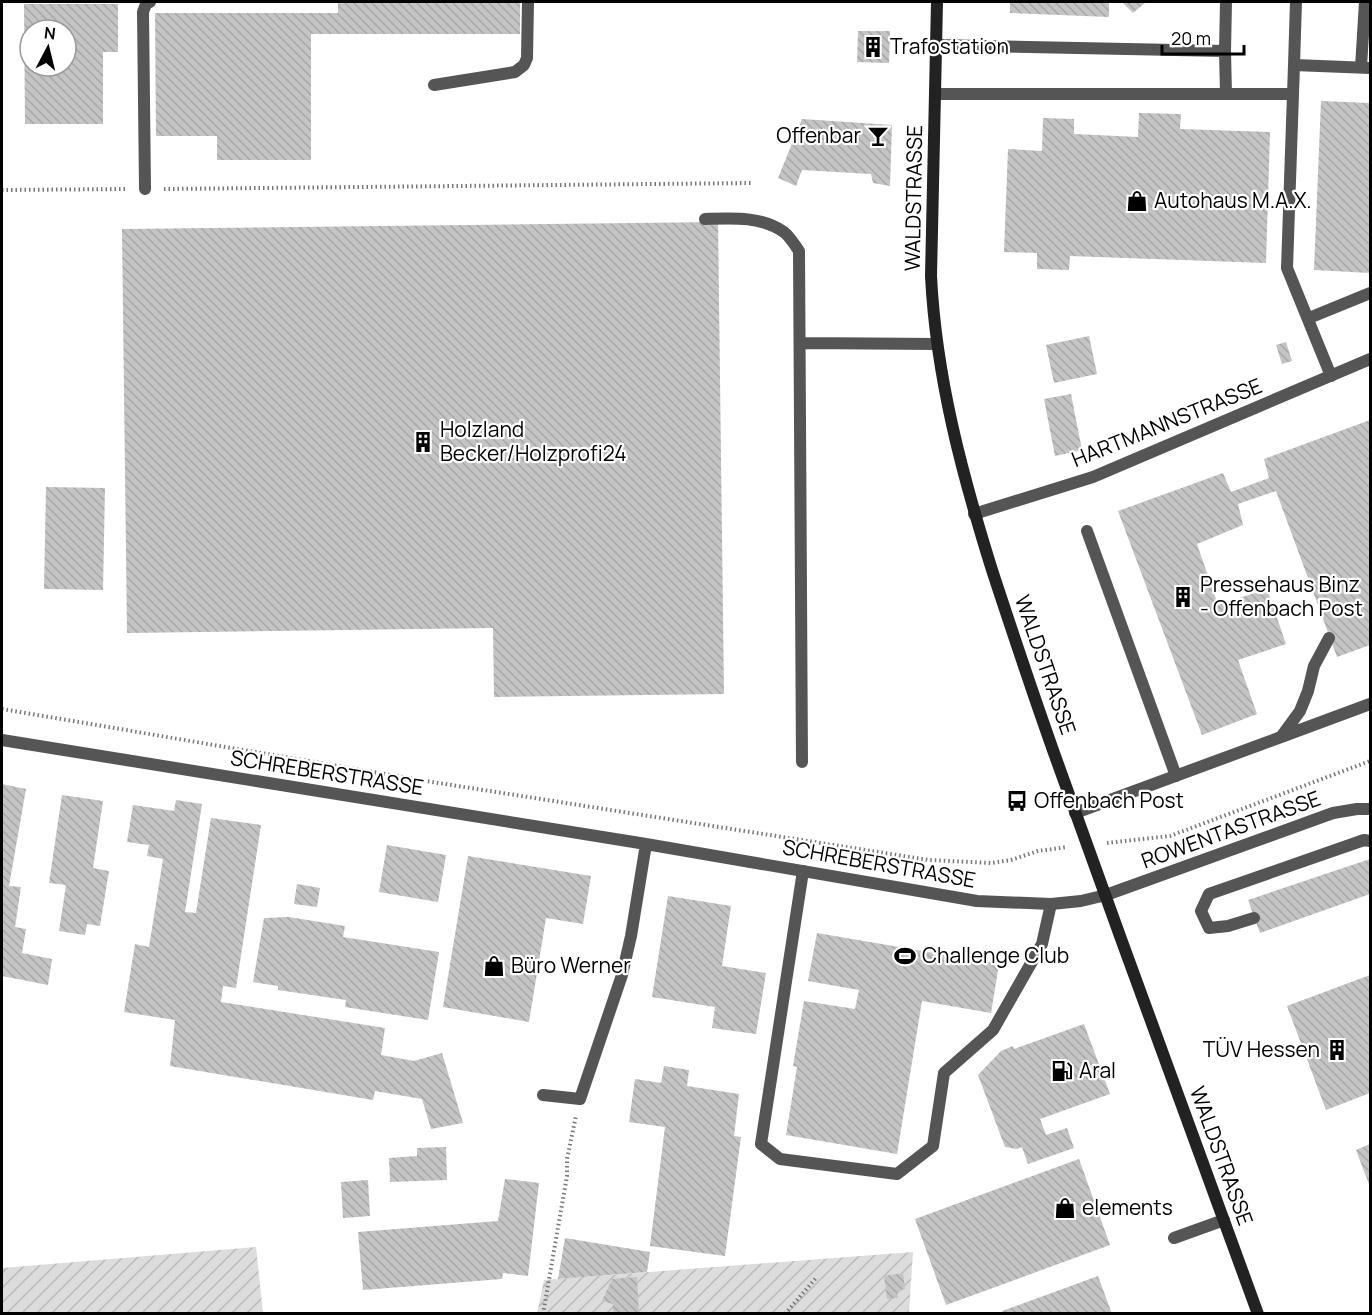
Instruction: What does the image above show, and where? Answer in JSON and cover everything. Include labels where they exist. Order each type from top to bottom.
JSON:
[{"type":"main road","name":"WALDSTRASSE","points":[[938,2],[931,276],[937,344],[952,424],[974,514],[1026,676],[1258,1314]]},
{"type":"street","points":[[146,189],[143,12],[146,4],[150,2]]},
{"type":"street","points":[[434,85],[515,72],[524,66],[528,58],[528,2]]},
{"type":"street","points":[[1226,2],[1226,94]]},
{"type":"street","points":[[1296,2],[1287,268],[1331,376]]},
{"type":"street","points":[[1294,65],[1366,68],[1365,2]]},
{"type":"street","points":[[936,45],[1225,51]]},
{"type":"street","points":[[935,94],[1293,94]]},
{"type":"street","points":[[705,219],[738,218],[762,221],[786,233],[800,251],[802,762]]},
{"type":"street","points":[[1309,318],[1371,293]]},
{"type":"street","points":[[801,343],[937,344]]},
{"type":"street","name":"HARTMANNSTRASSE","points":[[974,514],[1093,477],[1371,359]]},
{"type":"street","points":[[1087,531],[1176,776]]},
{"type":"street","points":[[1281,737],[1300,711],[1308,692],[1314,666],[1329,638]]},
{"type":"street","points":[[1075,813],[1371,704]]},
{"type":"street","name":"SCHREBERSTRASSE","points":[[2,740],[646,844],[977,901],[1051,904],[1081,901],[1106,895]]},
{"type":"street","name":"ROWENTASTRASSE","points":[[1106,895],[1334,813],[1371,809]]},
{"type":"street","points":[[1254,918],[1228,926],[1209,928],[1201,911],[1209,894],[1364,840],[1371,842]]},
{"type":"street","points":[[543,1095],[580,1099],[621,975],[631,936],[646,844]]},
{"type":"street","points":[[803,871],[761,1144],[780,1159],[897,1174],[933,1146],[944,1073],[993,1030],[1042,944],[1051,904]]},
{"type":"street","points":[[1174,1238],[1224,1220]]},
{"type":"path","points":[[2,190],[751,183]]},
{"type":"path","points":[[2,709],[426,781],[929,860],[991,863],[1011,860],[1038,851],[1170,836],[1371,761]]},
{"type":"path","points":[[543,1314],[567,1176],[567,1159],[580,1099]]},
{"type":"path","points":[[785,1314],[816,1278]]},
{"type":"shaded area","points":[[256,1247],[263,1313],[2,1313],[2,1268]]},
{"type":"shaded area","points":[[913,1252],[909,1313],[537,1314],[544,1280]]},
{"type":"building","points":[[338,2],[520,2],[520,34],[311,34],[311,160],[217,160],[217,136],[156,136],[155,13],[338,13]]},
{"type":"building","points":[[1010,2],[1109,2],[1109,17],[1010,13]]},
{"type":"building","points":[[1122,2],[1146,2],[1133,13]]},
{"type":"building","points":[[24,4],[118,4],[118,52],[103,52],[103,124],[25,124],[25,78],[78,78],[78,18],[24,18]]},
{"type":"building","name":"Trafostation","points":[[858,31],[890,31],[889,63],[857,62]]},
{"type":"building","points":[[1321,101],[1370,103],[1370,273],[1314,270]]},
{"type":"building","name":"Autohaus M.A.X.","points":[[1139,113],[1181,114],[1180,129],[1270,132],[1266,263],[1070,256],[1069,270],[1037,269],[1037,253],[1004,252],[1008,149],[1042,151],[1043,118],[1074,119],[1074,134],[1138,137]]},
{"type":"building","points":[[802,119],[892,125],[890,186],[873,183],[871,174],[802,170],[796,186],[778,178]]},
{"type":"building","name":"Holzland Becker/Holzprofi24","points":[[718,222],[724,694],[494,697],[493,628],[127,633],[122,229]]},
{"type":"building","points":[[1089,336],[1097,374],[1054,383],[1046,345]]},
{"type":"building","points":[[1286,342],[1292,361],[1282,364],[1276,345]]},
{"type":"building","points":[[1071,394],[1082,450],[1055,456],[1044,399]]},
{"type":"building","points":[[1370,420],[1370,645],[1337,657],[1276,491],[1238,504],[1243,525],[1197,544],[1218,605],[1267,589],[1286,644],[1238,660],[1257,714],[1202,735],[1118,511],[1223,473],[1231,492],[1269,478],[1264,459]]},
{"type":"building","points":[[46,487],[105,488],[103,590],[44,589]]},
{"type":"building","points":[[2,784],[26,789],[9,886],[21,887],[15,927],[26,929],[22,953],[52,959],[48,985],[2,976]]},
{"type":"building","points":[[62,795],[103,801],[93,868],[109,871],[100,926],[87,924],[85,935],[59,931],[66,885],[49,883]]},
{"type":"building","points":[[176,800],[202,804],[185,912],[196,913],[211,818],[261,825],[236,988],[223,986],[221,1002],[385,1028],[381,1055],[414,1061],[442,1053],[463,1123],[431,1129],[422,1099],[375,1091],[373,1100],[170,1066],[175,1020],[124,1012],[135,944],[149,947],[163,859],[147,856],[149,845],[127,842],[133,805],[174,811]]},
{"type":"building","points":[[387,845],[446,855],[438,902],[379,892]]},
{"type":"building","name":"Büro Werner","points":[[468,856],[591,876],[583,924],[546,918],[529,1022],[443,1007]]},
{"type":"building","points":[[1370,859],[1370,894],[1260,933],[1248,900]]},
{"type":"building","points":[[297,884],[320,888],[317,907],[294,904]]},
{"type":"building","points":[[668,896],[731,906],[722,966],[766,973],[756,1034],[712,1028],[715,1007],[652,997]]},
{"type":"building","points":[[289,917],[345,926],[343,937],[439,952],[428,1020],[345,1007],[346,1000],[278,990],[278,986],[253,982],[264,918]]},
{"type":"building","points":[[817,933],[999,964],[991,1013],[922,1001],[897,1154],[786,1135],[797,1067],[793,1066],[804,1001],[855,1009],[859,990],[808,981]]},
{"type":"building","name":"TÜV Hessen","points":[[1370,975],[1370,1093],[1326,1110],[1287,1006]]},
{"type":"building","points":[[1084,1024],[1110,1094],[1040,1119],[1046,1135],[1067,1128],[1074,1148],[1028,1164],[1022,1147],[1017,1149],[1005,1147],[978,1075],[1001,1051],[1013,1046],[1014,1049]]},
{"type":"building","points":[[664,1066],[689,1070],[687,1086],[739,1094],[734,1136],[741,1137],[725,1256],[650,1246],[665,1127],[629,1122],[635,1079],[661,1083]]},
{"type":"building","points":[[1370,1144],[1370,1187],[1356,1150]]},
{"type":"building","points":[[446,1147],[447,1180],[390,1182],[389,1158],[417,1156],[417,1148]]},
{"type":"building","points":[[1079,1159],[1110,1245],[946,1305],[915,1219]]},
{"type":"building","points":[[505,1179],[539,1183],[528,1276],[503,1273],[502,1279],[363,1290],[358,1232],[498,1221]]},
{"type":"building","points":[[368,1180],[370,1216],[343,1218],[341,1182]]},
{"type":"building","points":[[565,1238],[650,1252],[647,1272],[558,1279]]},
{"type":"building","points":[[903,1273],[905,1289],[897,1291],[898,1298],[887,1299],[884,1276]]},
{"type":"building","points":[[1098,1276],[1112,1314],[1003,1314],[1002,1311]]},
{"type":"building","points":[[637,1277],[639,1313],[613,1314],[613,1304],[602,1301],[612,1279]]},
{"type":"place","name":"Trafostation","points":[[873,47]]},
{"type":"place","name":"Offenbar","points":[[878,136]]},
{"type":"place","name":"Autohaus M.A.X.","points":[[1137,201]]},
{"type":"place","name":"Holzland Becker/Holzprofi24","points":[[423,442]]},
{"type":"place","name":"Pressehaus Binz - Offenbach Post","points":[[1183,597]]},
{"type":"place","name":"Offenbach Post","points":[[1017,801]]},
{"type":"place","name":"Challenge Club","points":[[905,956]]},
{"type":"place","name":"Büro Werner","points":[[494,966]]},
{"type":"place","name":"TÜV Hessen","points":[[1337,1050]]},
{"type":"place","name":"Aral","points":[[1062,1071]]},
{"type":"place","name":"elements","points":[[1065,1208]]}]
